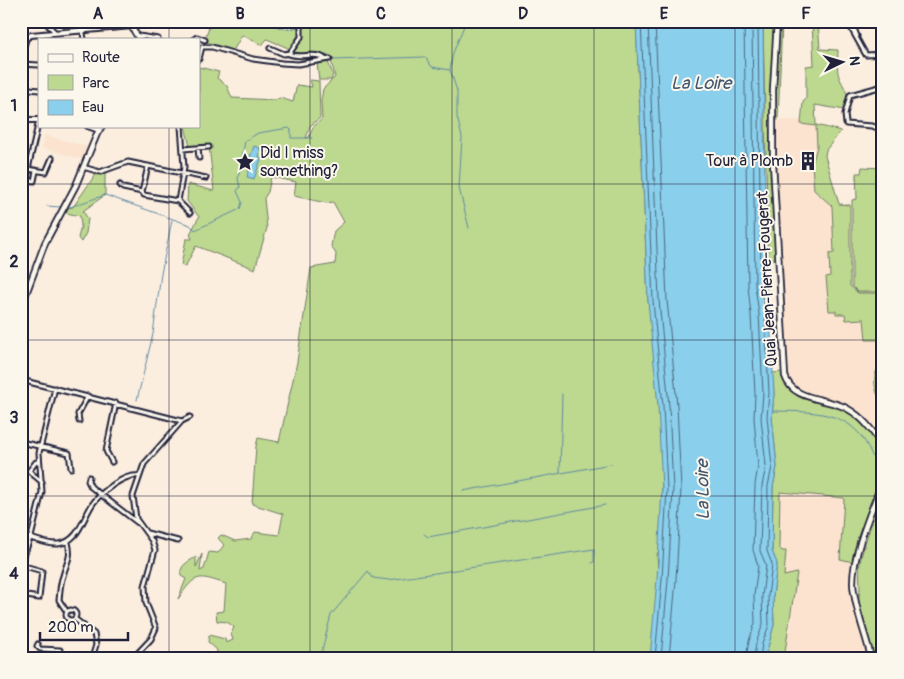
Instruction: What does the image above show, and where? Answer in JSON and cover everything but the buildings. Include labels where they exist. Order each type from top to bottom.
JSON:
[{"type":"main road","points":[[128,21],[133,25],[139,38]]},
{"type":"main road","name":"Quai Jean-Pierre-Fougerat","points":[[777,21],[773,90],[774,162],[786,376],[789,384],[800,394],[834,402],[854,412],[870,428],[883,450]]},
{"type":"main road","points":[[21,307],[45,243],[79,179],[101,128]]},
{"type":"main road","points":[[882,462],[879,456],[883,450]]},
{"type":"main road","points":[[871,658],[856,599],[854,574],[860,547],[883,479]]},
{"type":"street","points":[[44,21],[53,32]]},
{"type":"street","points":[[81,21],[84,38]]},
{"type":"street","points":[[289,53],[301,37],[301,21]]},
{"type":"street","points":[[878,21],[879,24],[883,22]]},
{"type":"street","points":[[861,46],[851,23],[852,30],[866,55],[883,54]]},
{"type":"street","points":[[21,54],[28,36],[133,25]]},
{"type":"street","points":[[200,38],[205,40]]},
{"type":"street","points":[[200,46],[212,47],[253,59],[282,63],[298,64],[328,59],[322,56],[294,56],[270,48]]},
{"type":"street","points":[[21,64],[38,65]]},
{"type":"street","points":[[883,86],[850,95],[845,123],[872,126],[883,130]]},
{"type":"street","points":[[21,88],[38,90]]},
{"type":"street","points":[[21,120],[38,120]]},
{"type":"street","points":[[36,171],[34,181],[26,180],[38,124]]},
{"type":"street","points":[[178,201],[183,173],[181,128]]},
{"type":"street","points":[[183,149],[209,147]]},
{"type":"street","points":[[198,148],[199,158]]},
{"type":"street","points":[[28,169],[46,172],[52,158]]},
{"type":"street","points":[[83,167],[100,172],[128,162],[206,178]]},
{"type":"street","points":[[142,192],[148,166]]},
{"type":"street","points":[[120,185],[123,188],[142,192],[144,195],[178,201],[190,212]]},
{"type":"street","points":[[21,380],[182,421]]},
{"type":"street","points":[[21,595],[37,599],[40,592],[42,571],[21,564],[40,502],[42,482],[39,462],[40,448],[55,388]]},
{"type":"street","points":[[78,422],[78,414],[88,396]]},
{"type":"street","points":[[112,462],[106,451],[116,403]]},
{"type":"street","points":[[138,523],[133,500],[144,464],[182,421],[190,416]]},
{"type":"street","points":[[22,440],[21,442],[40,448],[69,453],[71,468]]},
{"type":"street","points":[[39,462],[36,462],[30,471],[42,482]]},
{"type":"street","points":[[21,535],[54,544],[68,542],[79,529],[91,507],[101,496],[122,479],[134,475],[139,476]]},
{"type":"street","points":[[89,477],[88,481],[91,487],[138,523],[152,541],[155,550],[148,571],[146,594],[148,607],[156,628],[151,639],[133,658]]},
{"type":"street","points":[[146,533],[178,541]]},
{"type":"street","points":[[68,542],[71,554],[69,564],[63,576],[59,600],[67,612],[67,619],[75,619],[94,634],[96,645],[92,658]]},
{"type":"street","points":[[67,612],[74,611],[75,619]]},
{"type":"street","points":[[38,644],[37,646],[40,649],[60,650],[59,658]]},
{"type":"shaded area","points":[[771,120],[801,120],[801,124],[816,126],[817,146],[812,165],[814,190],[832,205],[834,253],[830,277],[826,277],[829,311],[836,311],[837,314],[846,314],[846,320],[865,319],[867,340],[883,340],[883,362],[878,367],[877,396],[883,406],[883,439],[877,442],[801,395],[785,380],[782,365]]},
{"type":"shaded area","points":[[45,135],[89,147],[84,160],[42,148]]},
{"type":"shaded area","points":[[780,492],[844,498],[840,559],[853,562],[851,584],[868,658],[784,658],[786,639],[790,631],[796,573],[783,577],[786,551],[782,551],[779,547]]},
{"type":"green space","points":[[176,21],[270,21],[280,23],[280,26],[288,29],[302,24],[303,21],[636,21],[648,301],[663,404],[661,553],[657,553],[659,591],[652,658],[216,658],[217,650],[208,642],[209,635],[225,639],[226,643],[233,640],[231,634],[234,627],[227,622],[217,621],[216,612],[224,611],[226,584],[198,578],[189,584],[178,599],[186,579],[181,576],[181,569],[196,557],[196,567],[202,554],[200,571],[204,569],[209,552],[218,553],[224,545],[218,538],[221,535],[235,541],[251,539],[255,532],[279,535],[283,514],[252,504],[256,446],[258,438],[279,442],[297,362],[311,268],[335,264],[336,254],[331,246],[334,231],[344,222],[333,202],[326,203],[294,196],[296,182],[271,177],[268,192],[264,198],[267,228],[255,269],[196,246],[185,267],[181,265],[186,239],[192,239],[190,234],[199,217],[187,201],[188,184],[214,191],[209,145],[190,147],[185,128],[200,128],[200,67],[219,72],[217,78],[227,86],[232,98],[275,100],[280,98],[293,102],[297,85],[312,87],[310,80],[319,81],[320,118],[310,126],[306,138],[309,137],[313,127],[322,119],[321,101],[323,89],[335,77],[330,56],[291,53],[288,48],[267,39],[262,45],[242,35],[233,51],[207,42],[205,39],[209,28],[199,23],[197,26]]},
{"type":"green space","points":[[763,21],[782,21],[778,120],[772,120],[778,259],[768,259]]},
{"type":"green space","points":[[812,21],[818,21],[820,49],[838,50],[838,73],[847,93],[845,110],[815,105],[816,125],[841,131],[826,150],[825,156],[839,204],[850,205],[850,286],[858,293],[883,293],[883,340],[866,340],[864,319],[846,320],[845,314],[836,314],[836,311],[829,311],[826,277],[830,276],[829,254],[834,253],[832,206],[814,190],[812,165],[817,146],[816,126],[801,124],[803,102],[806,99],[806,66],[814,65]]},
{"type":"green space","points":[[328,62],[333,75],[331,80],[319,80],[317,63]]},
{"type":"green space","points":[[862,167],[883,168],[883,292],[858,292],[852,286],[852,200],[857,199],[856,173],[861,173]]},
{"type":"green space","points":[[105,174],[105,195],[83,211],[88,219],[86,233],[81,242],[78,238],[81,226],[80,216],[66,213],[68,208],[73,207],[95,175]]},
{"type":"green space","points":[[883,362],[883,406],[876,389],[875,378],[876,372]]},
{"type":"green space","points":[[783,372],[796,392],[842,409],[861,422],[877,442],[883,439],[883,477],[881,476],[853,562],[840,559],[844,498],[780,492],[779,547],[782,551],[786,551],[784,576],[797,573],[784,658],[765,658],[774,625],[773,596],[777,564],[772,551],[773,487],[777,467],[772,417],[774,393],[772,373]]},
{"type":"green space","points":[[883,491],[883,658],[872,658],[858,601],[860,592],[860,562]]},
{"type":"water","name":"La Loire","points":[[636,21],[763,21],[766,286],[770,313],[774,393],[772,417],[777,467],[773,487],[772,551],[777,563],[773,596],[774,625],[765,658],[650,658],[662,489],[658,406],[648,301]]},
{"type":"water","points":[[254,146],[260,148],[259,157],[261,159],[254,179],[247,177],[249,168],[247,166]]},
{"type":"pier","points":[[762,290],[770,290],[770,292],[766,293],[766,299],[769,299],[769,303],[766,303],[766,309],[770,309],[770,312],[762,312]]},
{"type":"waterway","points":[[239,21],[249,25],[268,24],[286,29],[300,27]]},
{"type":"waterway","points":[[466,21],[453,53],[450,70],[457,91],[457,117],[462,137],[459,188],[469,228]]},
{"type":"waterway","points":[[288,50],[295,42]]},
{"type":"waterway","points":[[312,54],[326,54],[332,57]]},
{"type":"waterway","points":[[332,60],[425,57],[432,67],[450,70]]},
{"type":"waterway","points":[[67,208],[105,195],[190,225],[195,230],[240,209],[242,202],[237,191],[240,187],[238,179],[245,141],[258,133],[289,128],[291,130],[291,138],[312,138]]},
{"type":"waterway","points":[[47,206],[60,207]]},
{"type":"waterway","points":[[137,400],[153,334],[161,274],[172,220]]},
{"type":"waterway","points":[[560,473],[562,394]]},
{"type":"waterway","points":[[773,411],[811,412],[835,417],[846,423],[856,430],[864,440],[880,475]]},
{"type":"waterway","points":[[463,491],[611,464]]},
{"type":"waterway","points":[[424,534],[428,537],[605,505]]},
{"type":"waterway","points":[[320,658],[331,615],[368,571],[373,578],[389,580],[594,549],[594,562],[592,563]]},
{"type":"place","name":"Tour à Plomb","points":[[808,161]]},
{"type":"place","name":"Did I miss something?","points":[[245,162]]}]
